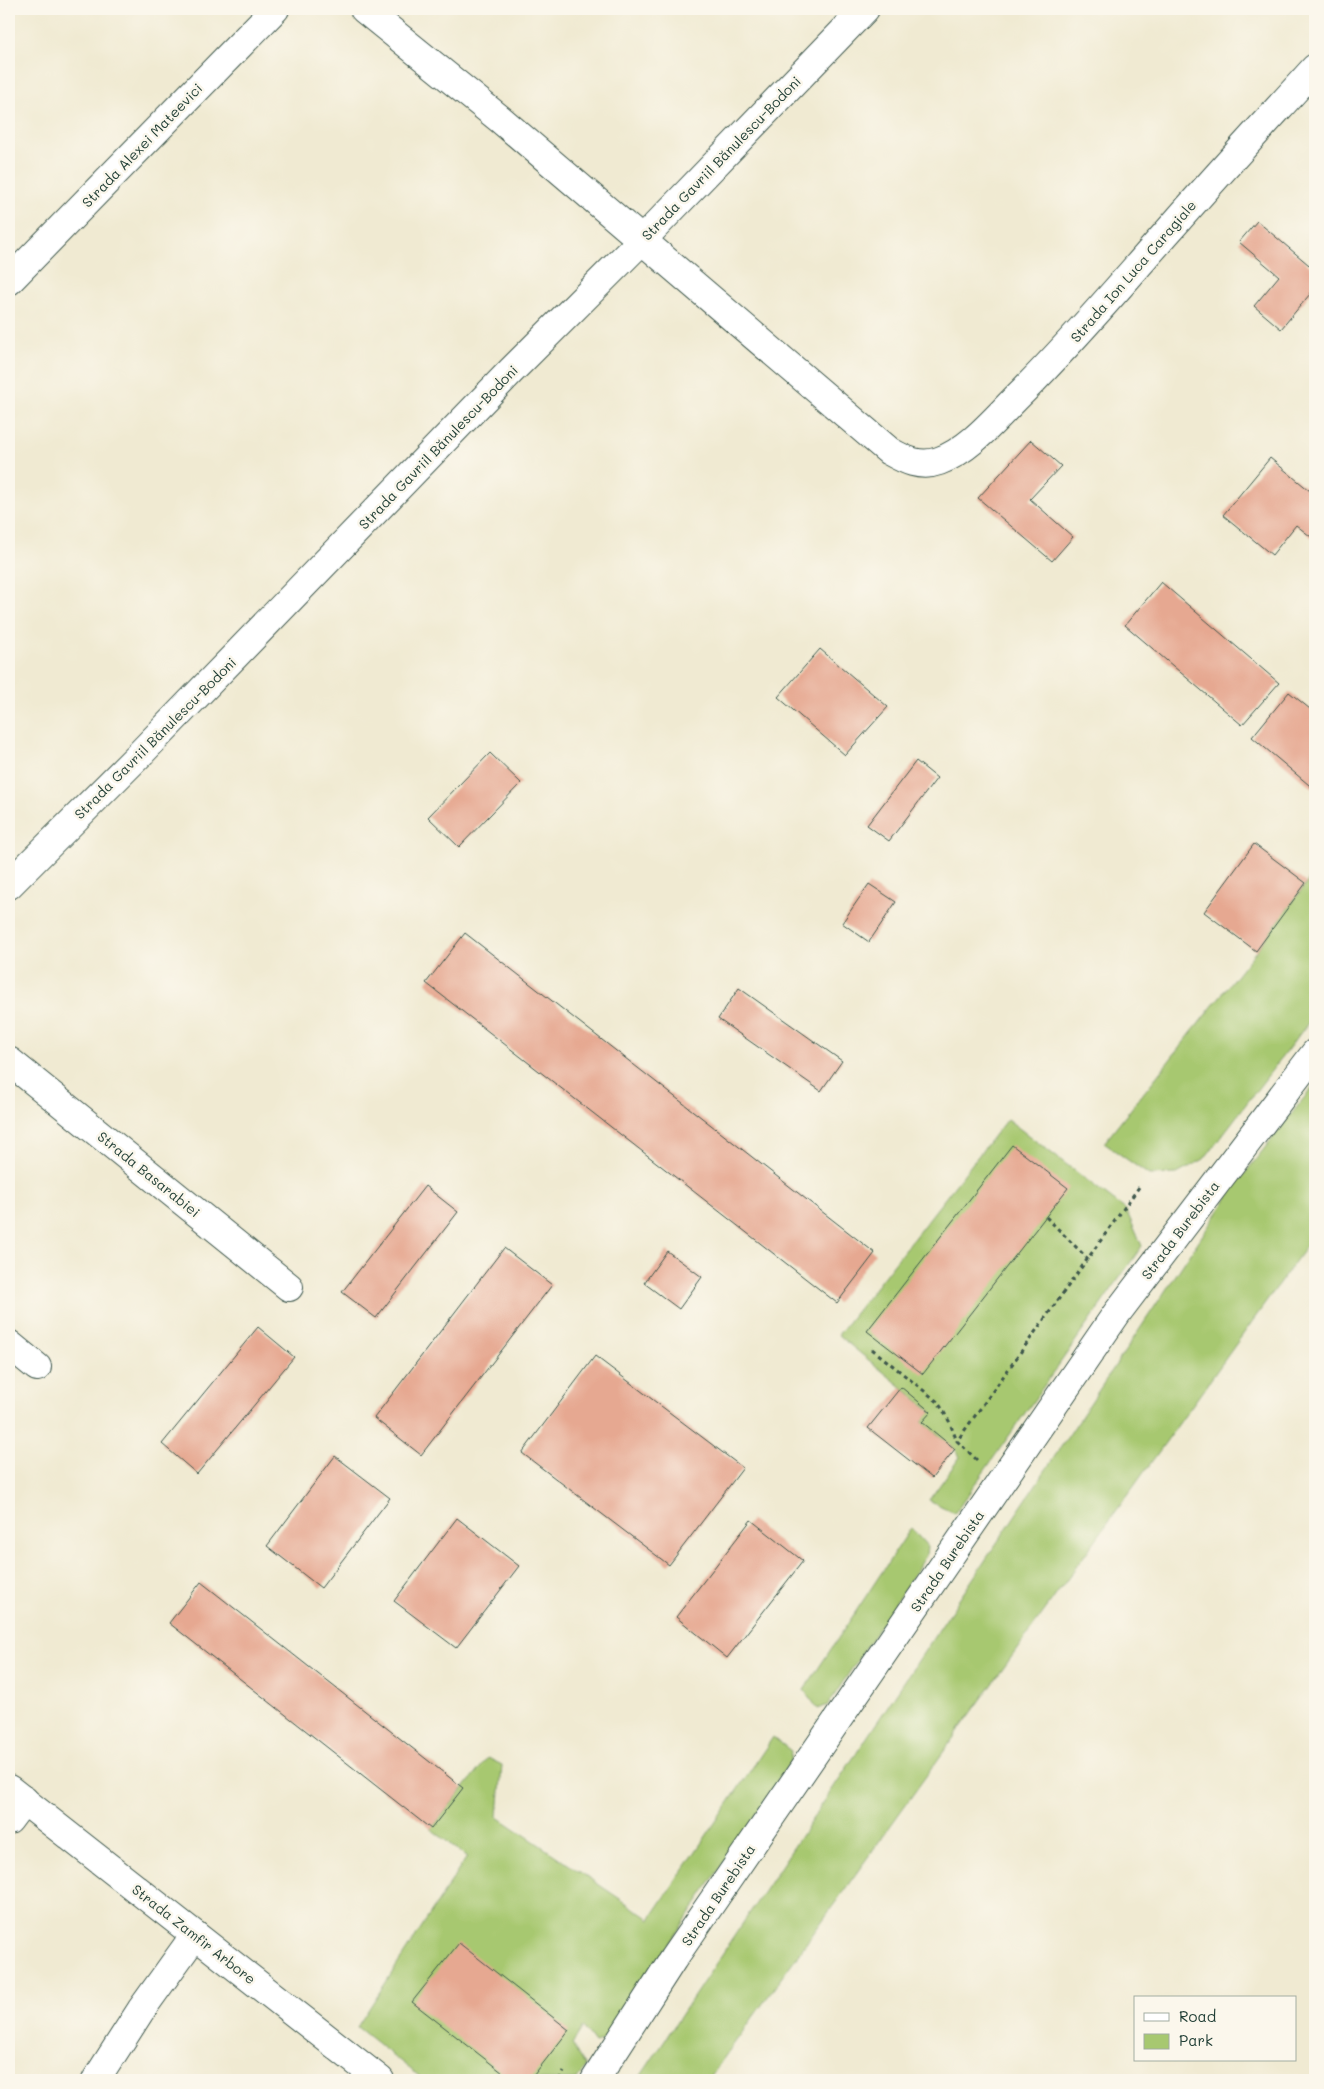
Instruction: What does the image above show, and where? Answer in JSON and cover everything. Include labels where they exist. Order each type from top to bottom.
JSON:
[{"type":"street","name":"Strada Alexei Mateevici","points":[[9,282],[275,9]]},
{"type":"street","points":[[364,9],[500,119],[642,240]]},
{"type":"street","name":"Strada Gavriil Bănulescu-Bodoni","points":[[9,885],[137,758],[512,370],[642,240],[865,9]]},
{"type":"street","name":"Strada Ion Luca Caragiale","points":[[642,240],[889,451],[914,463],[939,461],[972,440],[1062,352],[1224,167],[1315,68]]},
{"type":"street","name":"Strada Burebista","points":[[595,2080],[673,1960],[1117,1313],[1315,1053]]},
{"type":"street","name":"Strada Basarabiei","points":[[9,1061],[290,1286]]},
{"type":"street","points":[[9,1344],[37,1367]]},
{"type":"street","name":"Strada Zamfir Arbore","points":[[14,1803],[195,1935],[380,2080]]},
{"type":"street","points":[[96,2080],[141,2010],[195,1935]]},
{"type":"path","points":[[956,1442],[1139,1187]]},
{"type":"path","points":[[1046,1217],[1088,1259]]},
{"type":"path","points":[[872,1349],[938,1402],[949,1420],[956,1442],[978,1460],[972,1468]]},
{"type":"path","points":[[559,2080],[569,2064]]},
{"type":"green space","points":[[1315,872],[1315,1014],[1204,1159],[1177,1174],[1149,1175],[1104,1143],[1256,951]]},
{"type":"green space","points":[[1315,1084],[1315,1234],[708,2080],[638,2080],[1238,1182]]},
{"type":"green space","points":[[1007,1119],[1126,1210],[1142,1246],[955,1513],[929,1500],[960,1457],[955,1449],[922,1422],[931,1411],[838,1335]]},
{"type":"green space","points":[[911,1528],[927,1546],[926,1556],[828,1705],[818,1709],[804,1690]]},
{"type":"green space","points":[[773,1737],[791,1751],[790,1762],[606,2040],[595,2043],[583,2027],[572,2044],[585,2067],[577,2080],[424,2080],[357,2027],[467,1857],[431,1829],[488,1758],[502,1765],[498,1817],[650,1919]]},
{"type":"building","points":[[1257,221],[1315,270],[1315,288],[1281,329],[1254,306],[1279,276],[1239,242]]},
{"type":"building","points":[[1031,440],[1061,466],[1030,499],[1073,537],[1052,561],[978,498]]},
{"type":"building","points":[[1270,458],[1315,495],[1315,540],[1296,525],[1272,555],[1223,515]]},
{"type":"building","points":[[1161,582],[1279,683],[1242,725],[1125,625]]},
{"type":"building","points":[[820,649],[888,707],[845,755],[778,697]]},
{"type":"building","points":[[1289,692],[1315,713],[1315,790],[1252,737]]},
{"type":"building","points":[[490,753],[521,783],[459,847],[428,817]]},
{"type":"building","points":[[916,761],[937,778],[889,841],[867,825]]},
{"type":"building","points":[[1254,844],[1306,883],[1256,951],[1204,912]]},
{"type":"building","points":[[869,884],[896,902],[869,942],[842,923]]},
{"type":"building","points":[[465,933],[875,1253],[837,1303],[426,983]]},
{"type":"building","points":[[739,988],[842,1061],[821,1091],[718,1019]]},
{"type":"building","points":[[1012,1145],[1068,1188],[923,1374],[867,1331]]},
{"type":"building","points":[[425,1186],[458,1212],[376,1318],[342,1292]]},
{"type":"building","points":[[504,1248],[552,1285],[421,1455],[374,1418]]},
{"type":"building","points":[[667,1251],[702,1277],[679,1309],[644,1283]]},
{"type":"building","points":[[258,1327],[294,1357],[197,1474],[162,1444]]},
{"type":"building","points":[[595,1356],[743,1468],[669,1565],[522,1453]]},
{"type":"building","points":[[901,1387],[931,1412],[922,1422],[955,1449],[932,1478],[868,1428]]},
{"type":"building","points":[[335,1456],[390,1498],[321,1588],[267,1546]]},
{"type":"building","points":[[457,1518],[519,1566],[456,1648],[394,1601]]},
{"type":"building","points":[[751,1520],[803,1561],[727,1658],[676,1617]]},
{"type":"building","points":[[201,1582],[463,1788],[431,1829],[169,1623]]},
{"type":"building","points":[[459,1943],[569,2030],[530,2080],[512,2080],[412,2002]]}]
